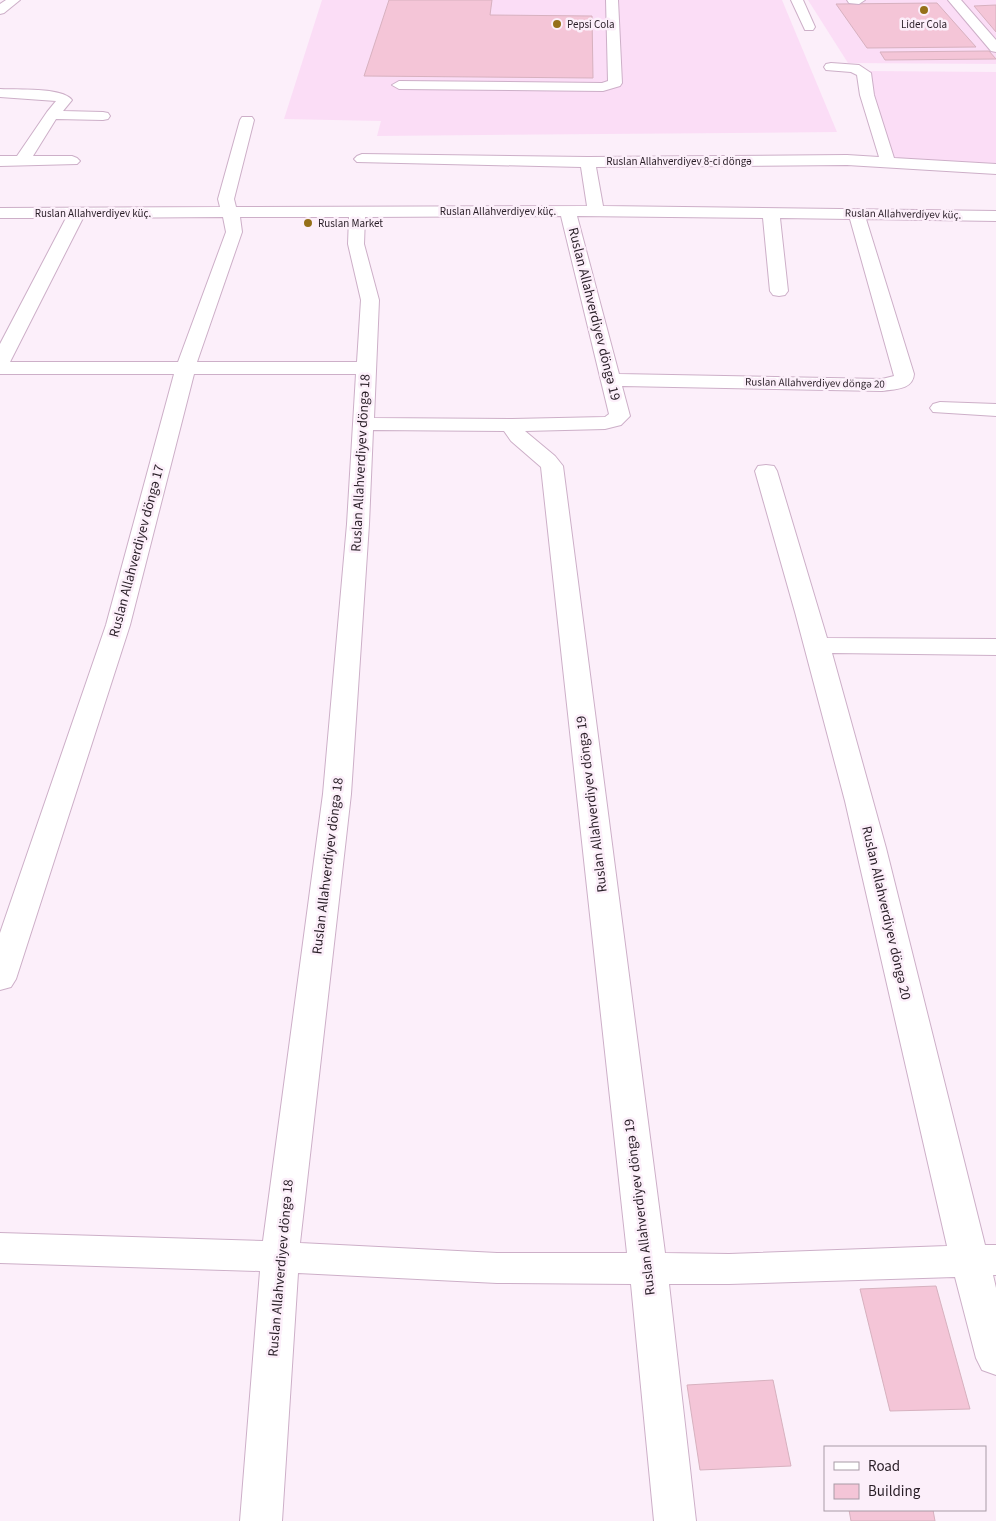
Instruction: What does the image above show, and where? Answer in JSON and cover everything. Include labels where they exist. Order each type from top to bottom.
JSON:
[{"type":"street","points":[[0,10],[14,0]]},
{"type":"street","points":[[399,85],[603,87],[615,83],[612,0]]},
{"type":"street","points":[[797,0],[808,27]]},
{"type":"street","points":[[853,0],[859,0]]},
{"type":"street","points":[[954,0],[996,48]]},
{"type":"street","points":[[831,67],[854,68],[864,73],[867,95],[887,158],[885,162]]},
{"type":"street","points":[[0,93],[63,98],[65,100],[52,115],[22,161]]},
{"type":"street","points":[[52,115],[103,116]]},
{"type":"street","name":"Ruslan Allahverdiyev döngə 17","points":[[0,979],[118,625],[186,367],[234,232],[234,223],[226,199],[247,120]]},
{"type":"street","name":"Ruslan Allahverdiyev 8-ci döngə","points":[[362,159],[588,162],[847,160],[996,169]]},
{"type":"street","points":[[0,162],[72,161]]},
{"type":"street","points":[[588,162],[596,211]]},
{"type":"street","name":"Ruslan Allahverdiyev döngə 18","points":[[261,1521],[280,1257],[337,794],[358,524],[370,300],[356,244],[355,234],[358,211]]},
{"type":"street","name":"Ruslan Allahverdiyev döngə 19","points":[[568,211],[620,416],[614,421],[606,423],[512,425],[514,433],[518,438],[546,457],[552,466],[648,1269],[675,1521]]},
{"type":"street","name":"Ruslan Allahverdiyev küç.","points":[[0,213],[596,211],[996,216]]},
{"type":"street","points":[[0,363],[77,212]]},
{"type":"street","points":[[771,212],[779,291]]},
{"type":"street","name":"Ruslan Allahverdiyev döngə 20","points":[[612,380],[882,385],[898,383],[904,378],[904,374],[856,213]]},
{"type":"street","points":[[0,368],[366,368]]},
{"type":"street","points":[[940,408],[996,410]]},
{"type":"street","points":[[364,424],[512,425]]},
{"type":"street","name":"Ruslan Allahverdiyev döngə 20","points":[[766,471],[818,644],[871,849],[982,1260],[996,1358]]},
{"type":"street","points":[[818,644],[996,648]]},
{"type":"street","points":[[0,1248],[280,1257],[497,1268],[729,1269],[982,1260]]},
{"type":"shaded area","name":"Pepsi Cola","points":[[322,0],[782,0],[837,132],[377,136],[381,121],[284,119]]},
{"type":"shaded area","name":"Lider Cola","points":[[808,0],[996,0],[996,64],[848,63]]},
{"type":"shaded area","points":[[868,71],[996,72],[996,163],[893,161]]},
{"type":"building","points":[[389,0],[492,0],[490,15],[592,16],[593,78],[364,76]]},
{"type":"building","points":[[937,3],[976,47],[867,48],[836,4]]},
{"type":"building","points":[[996,5],[996,32],[974,6]]},
{"type":"building","points":[[989,51],[996,59],[885,60],[880,52]]},
{"type":"building","points":[[936,1286],[970,1409],[890,1411],[860,1289]]},
{"type":"building","points":[[773,1380],[791,1466],[700,1470],[687,1385]]},
{"type":"building","points":[[849,1511],[933,1511],[935,1521],[851,1521]]},
{"type":"place","name":"Lider Cola","points":[[924,10]]},
{"type":"place","name":"Pepsi Cola","points":[[557,24]]},
{"type":"place","name":"Ruslan Market","points":[[308,223]]}]
